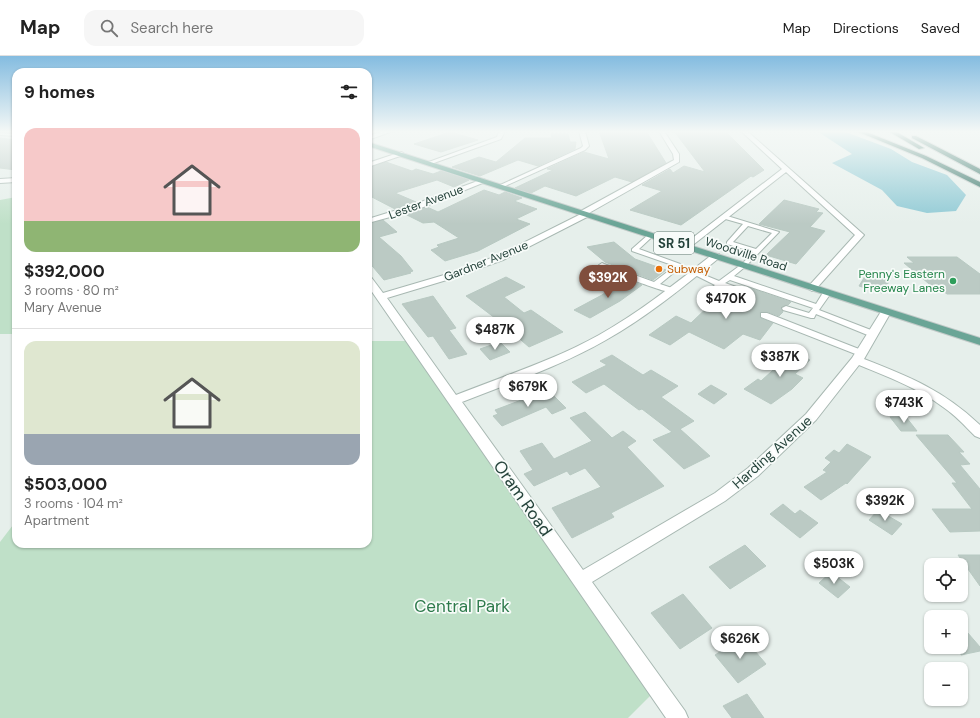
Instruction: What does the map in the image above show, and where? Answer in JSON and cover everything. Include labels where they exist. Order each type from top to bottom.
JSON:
[{"type":"highway","points":[[934,162],[980,185]]},
{"type":"highway","points":[[944,162],[980,182]]},
{"type":"highway","points":[[961,162],[980,172]]},
{"type":"main road","name":"Woodville Road","points":[[426,162],[980,342]]},
{"type":"street","points":[[501,186],[554,162]]},
{"type":"street","name":"Gardner Avenue","points":[[381,297],[448,277],[500,258],[585,214],[675,162]]},
{"type":"street","points":[[778,162],[860,235],[812,288]]},
{"type":"street","points":[[686,246],[786,169]]},
{"type":"street","name":"Lester Avenue","points":[[372,220],[419,206],[483,181]]},
{"type":"street","points":[[454,400],[537,367],[613,332],[672,291],[716,256]]},
{"type":"street","name":"Oram Road","points":[[372,284],[678,718]]},
{"type":"street","name":"Harding Avenue","points":[[581,580],[736,486],[779,449],[811,417],[859,357],[886,312]]},
{"type":"street","points":[[859,357],[937,397],[959,413],[980,432]]},
{"type":"lane","points":[[0,181],[12,180]]},
{"type":"lane","points":[[724,217],[776,232],[744,265],[709,294],[729,302]]},
{"type":"lane","points":[[747,223],[729,243],[757,251]]},
{"type":"lane","points":[[651,235],[634,250],[680,265],[655,285]]},
{"type":"lane","points":[[602,266],[672,291]]},
{"type":"lane","points":[[694,273],[739,291]]},
{"type":"lane","points":[[728,277],[873,334]]},
{"type":"lane","points":[[799,329],[815,311],[827,293]]},
{"type":"lane","points":[[786,308],[815,311]]},
{"type":"lane","points":[[764,315],[799,329],[859,357]]},
{"type":"green space","points":[[12,198],[12,334],[0,334],[0,200]]},
{"type":"green space","name":"Central Park","points":[[372,341],[412,341],[657,689],[628,718],[0,718],[0,542],[12,526],[12,548],[372,548]]},
{"type":"water","points":[[912,162],[947,175],[966,195],[956,211],[927,213],[897,206],[882,190],[832,163]]},
{"type":"building","points":[[0,162],[12,162],[12,170],[0,168]]},
{"type":"building","points":[[386,162],[412,171],[416,169],[433,174],[441,171],[469,180],[454,187],[437,180],[395,193],[416,202],[395,209],[372,197],[372,167]]},
{"type":"building","points":[[466,162],[514,162],[480,176],[452,167]]},
{"type":"building","points":[[524,162],[547,162],[538,166]]},
{"type":"building","points":[[562,162],[666,163],[632,182],[615,177],[576,196],[545,186],[531,193],[515,188],[553,170],[547,169]]},
{"type":"building","points":[[697,162],[756,162],[764,170],[753,177],[751,176],[681,225],[630,210],[662,191],[642,185],[670,169],[673,173],[684,166],[705,172]]},
{"type":"building","points":[[484,190],[499,195],[505,192],[522,198],[514,201],[537,209],[516,219],[530,224],[478,251],[445,261],[431,250],[439,247],[437,245],[459,238],[434,222],[423,223],[405,214],[427,207],[438,212]]},
{"type":"building","points":[[784,200],[819,209],[816,212],[823,213],[810,227],[825,231],[796,264],[766,255],[790,232],[759,224]]},
{"type":"building","points":[[383,220],[397,232],[379,237],[401,256],[413,271],[410,272],[411,273],[384,280],[372,266],[372,223]]},
{"type":"building","points":[[614,242],[635,259],[666,270],[653,280],[605,262],[587,247]]},
{"type":"building","name":"Penny's Eastern Freeway Lanes","points":[[907,257],[957,257],[980,274],[980,294],[947,294],[939,288],[934,288],[904,263],[914,263]]},
{"type":"building","points":[[867,273],[890,280],[882,293],[859,286]]},
{"type":"building","points":[[506,277],[525,287],[504,297],[524,313],[531,310],[563,332],[529,347],[514,334],[516,334],[466,296]]},
{"type":"building","points":[[626,279],[642,285],[620,301],[590,318],[574,310],[602,295],[621,282],[631,286],[625,280]]},
{"type":"building","points":[[744,286],[791,302],[781,308],[783,312],[779,316],[768,312],[760,312],[760,318],[773,323],[760,340],[743,334],[724,349],[689,332],[670,345],[649,335],[676,316],[691,323],[714,301],[725,305],[733,305],[734,300],[732,298],[736,294],[743,294]]},
{"type":"building","points":[[433,296],[456,328],[449,330],[467,354],[449,359],[433,336],[428,337],[402,304]]},
{"type":"building","points":[[500,342],[510,352],[490,360],[480,349]]},
{"type":"building","points":[[787,349],[810,360],[795,374],[803,378],[792,389],[771,404],[744,389],[758,379],[761,381],[783,361],[777,358]]},
{"type":"building","points":[[612,355],[643,375],[651,370],[678,386],[661,397],[694,421],[680,429],[710,456],[684,469],[653,440],[672,432],[642,409],[639,410],[604,384],[586,393],[572,382],[607,365],[600,361]]},
{"type":"building","points":[[711,385],[727,394],[714,404],[698,394]]},
{"type":"building","points":[[548,390],[566,408],[552,414],[546,407],[502,426],[493,416],[498,414],[495,410]]},
{"type":"building","points":[[585,412],[612,438],[623,431],[636,441],[627,447],[664,486],[611,513],[614,517],[572,538],[552,508],[601,487],[585,468],[570,475],[567,471],[534,486],[524,474],[533,470],[520,451],[542,443],[554,459],[592,441],[570,418]]},
{"type":"building","points":[[890,417],[906,417],[917,431],[901,431]]},
{"type":"building","points":[[916,435],[948,435],[964,452],[959,452],[970,464],[960,465],[980,489],[980,531],[950,532],[932,509],[972,509],[952,483],[957,483]]},
{"type":"building","points":[[847,444],[871,457],[847,484],[846,483],[821,500],[804,487],[827,472],[823,470],[831,462],[825,458],[834,450],[839,453]]},
{"type":"building","points":[[783,504],[795,514],[800,510],[818,523],[800,538],[770,514]]},
{"type":"building","points":[[878,510],[902,524],[892,535],[869,520]]},
{"type":"building","points":[[745,545],[766,566],[730,589],[709,567]]},
{"type":"building","points":[[958,555],[980,555],[980,586],[968,569],[968,558],[960,558]]},
{"type":"building","points":[[831,572],[850,587],[838,598],[819,583]]},
{"type":"building","points":[[683,594],[712,628],[680,649],[651,613]]},
{"type":"building","points":[[968,633],[980,647],[980,651],[968,654]]},
{"type":"building","points":[[743,637],[766,664],[738,683],[715,655]]},
{"type":"building","points":[[747,694],[764,718],[732,718],[723,706]]},
{"type":"place","name":"Subway","points":[[659,269]]},
{"type":"place","name":"Penny's Eastern Freeway Lanes","points":[[953,281]]}]
